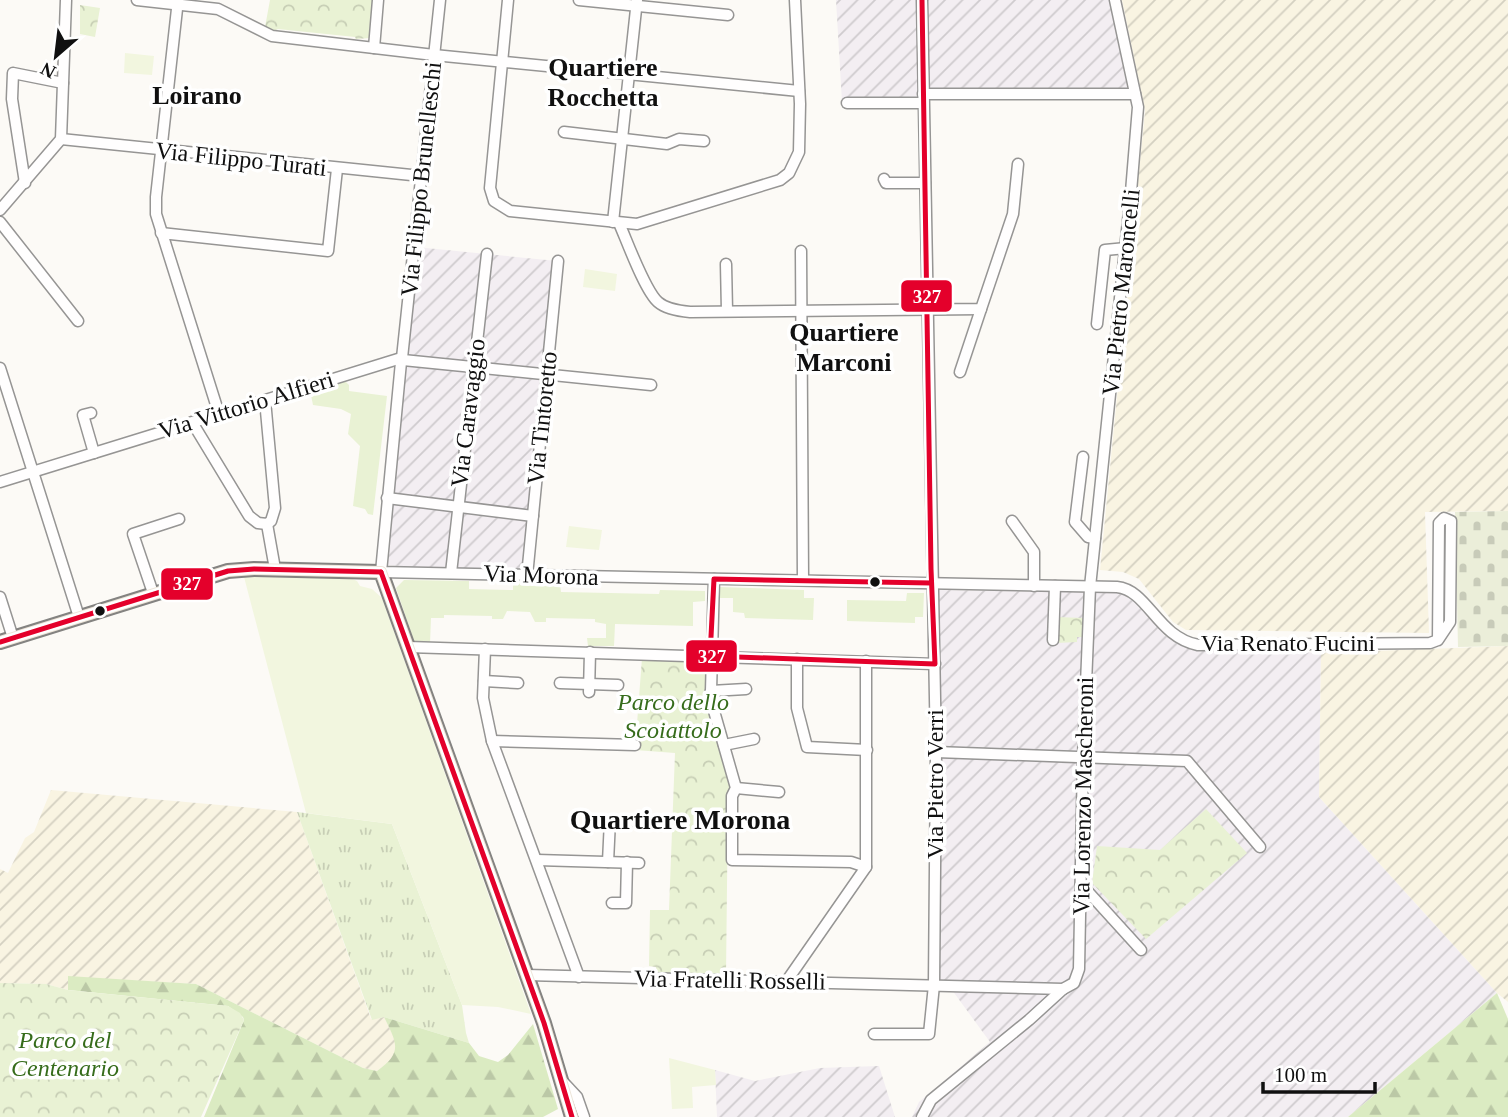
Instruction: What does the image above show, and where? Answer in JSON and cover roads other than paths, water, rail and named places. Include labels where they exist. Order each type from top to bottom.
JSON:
[{"type":"main road","name":"Via Morona","points":[[6,640],[228,571],[275,569],[381,572]]},
{"type":"main road","points":[[381,572],[527,975],[572,1117]]},
{"type":"street","points":[[0,210],[61,139],[66,0]]},
{"type":"street","points":[[137,0],[178,2],[218,9],[272,36],[799,91]]},
{"type":"street","points":[[374,48],[378,0]]},
{"type":"street","name":"Via Filippo Brunelleschi","points":[[381,572],[417,175],[440,0]]},
{"type":"street","points":[[508,0],[490,188],[494,201],[510,211],[637,224],[780,180],[789,173],[799,152],[795,0]]},
{"type":"street","points":[[579,0],[636,3],[728,15]]},
{"type":"street","name":"Via Pietro Verri","points":[[922,0],[931,583],[935,664],[934,985]]},
{"type":"street","name":"Via Pietro Maroncelli","points":[[1090,587],[1138,107],[1115,0]]},
{"type":"street","points":[[178,2],[160,151],[156,215],[219,414]]},
{"type":"street","points":[[636,3],[621,139],[616,223],[657,302],[676,310],[981,309]]},
{"type":"street","points":[[25,183],[12,99],[13,73],[63,83]]},
{"type":"street","points":[[847,103],[1135,94]]},
{"type":"street","points":[[564,132],[667,144],[679,139],[704,141]]},
{"type":"street","name":"Via Filippo Turati","points":[[61,139],[417,175]]},
{"type":"street","points":[[960,372],[1013,214],[1018,164]]},
{"type":"street","points":[[161,233],[328,251],[337,169]]},
{"type":"street","points":[[884,179],[886,183],[925,183]]},
{"type":"street","points":[[0,222],[78,321]]},
{"type":"street","points":[[1097,324],[1105,250],[1126,248]]},
{"type":"street","points":[[800,251],[803,580]]},
{"type":"street","name":"Via Caravaggio","points":[[451,573],[486,254]]},
{"type":"street","name":"Via Tintoretto","points":[[527,576],[558,261]]},
{"type":"street","points":[[726,264],[727,311]]},
{"type":"street","points":[[401,360],[651,385]]},
{"type":"street","name":"Via Vittorio Alfieri","points":[[0,482],[401,360]]},
{"type":"street","points":[[0,368],[79,617]]},
{"type":"street","points":[[192,422],[249,516],[258,523],[267,524],[271,521],[275,509],[265,400]]},
{"type":"street","points":[[91,413],[83,415],[94,453]]},
{"type":"street","points":[[1083,457],[1075,523],[1088,537],[1095,538]]},
{"type":"street","points":[[387,498],[533,516]]},
{"type":"street","points":[[1444,518],[1451,521],[1450,622],[1438,640],[1439,523],[1444,518]]},
{"type":"street","points":[[153,593],[133,534],[179,519]]},
{"type":"street","points":[[1012,521],[1034,552],[1034,586]]},
{"type":"street","points":[[267,524],[275,569]]},
{"type":"street","name":"Via Morona","points":[[381,572],[931,583]]},
{"type":"street","points":[[714,579],[711,691],[712,704],[736,788],[732,796],[732,860],[851,862],[866,867]]},
{"type":"street","name":"Via Renato Fucini","points":[[931,583],[1130,590],[1170,633],[1188,643],[1198,645],[1430,643],[1438,640]]},
{"type":"street","points":[[1053,640],[1055,586]]},
{"type":"street","name":"Via Lorenzo Mascheroni","points":[[922,1117],[931,1100],[1029,1020],[1059,989],[1074,983],[1079,969],[1083,757],[1090,587]]},
{"type":"street","points":[[0,597],[6,640]]},
{"type":"street","points":[[408,647],[935,664]]},
{"type":"street","points":[[485,649],[483,698],[492,741],[579,976]]},
{"type":"street","points":[[589,688],[590,652]]},
{"type":"street","points":[[797,659],[797,708],[807,747],[867,750]]},
{"type":"street","points":[[786,982],[866,867],[866,661]]},
{"type":"street","points":[[484,681],[518,683]]},
{"type":"street","points":[[560,683],[589,688],[618,685]]},
{"type":"street","points":[[711,691],[747,689]]},
{"type":"street","points":[[724,745],[754,739]]},
{"type":"street","points":[[492,741],[635,744]]},
{"type":"street","points":[[936,752],[1187,761],[1260,847]]},
{"type":"street","points":[[736,788],[779,792]]},
{"type":"street","points":[[608,862],[610,820],[635,821]]},
{"type":"street","points":[[537,860],[639,863]]},
{"type":"street","points":[[612,902],[625,903],[627,863]]},
{"type":"street","points":[[1081,884],[1141,950]]},
{"type":"street","name":"Via Fratelli Rosselli","points":[[527,975],[1059,989]]},
{"type":"street","points":[[874,1034],[929,1034],[934,985]]},
{"type":"street","points":[[562,1080],[577,1097],[584,1117]]},
{"type":"district","name":"Quartiere Rocchetta","points":[[603,82]]},
{"type":"district","name":"Loirano","points":[[197,95]]},
{"type":"district","name":"Quartiere Marconi","points":[[844,347]]},
{"type":"district","name":"Quartiere Morona","points":[[680,819]]},
{"type":"park label","name":"Parco dello Scoiattolo","points":[[673,716]]},
{"type":"park label","name":"Parco del Centenario","points":[[65,1054]]}]
